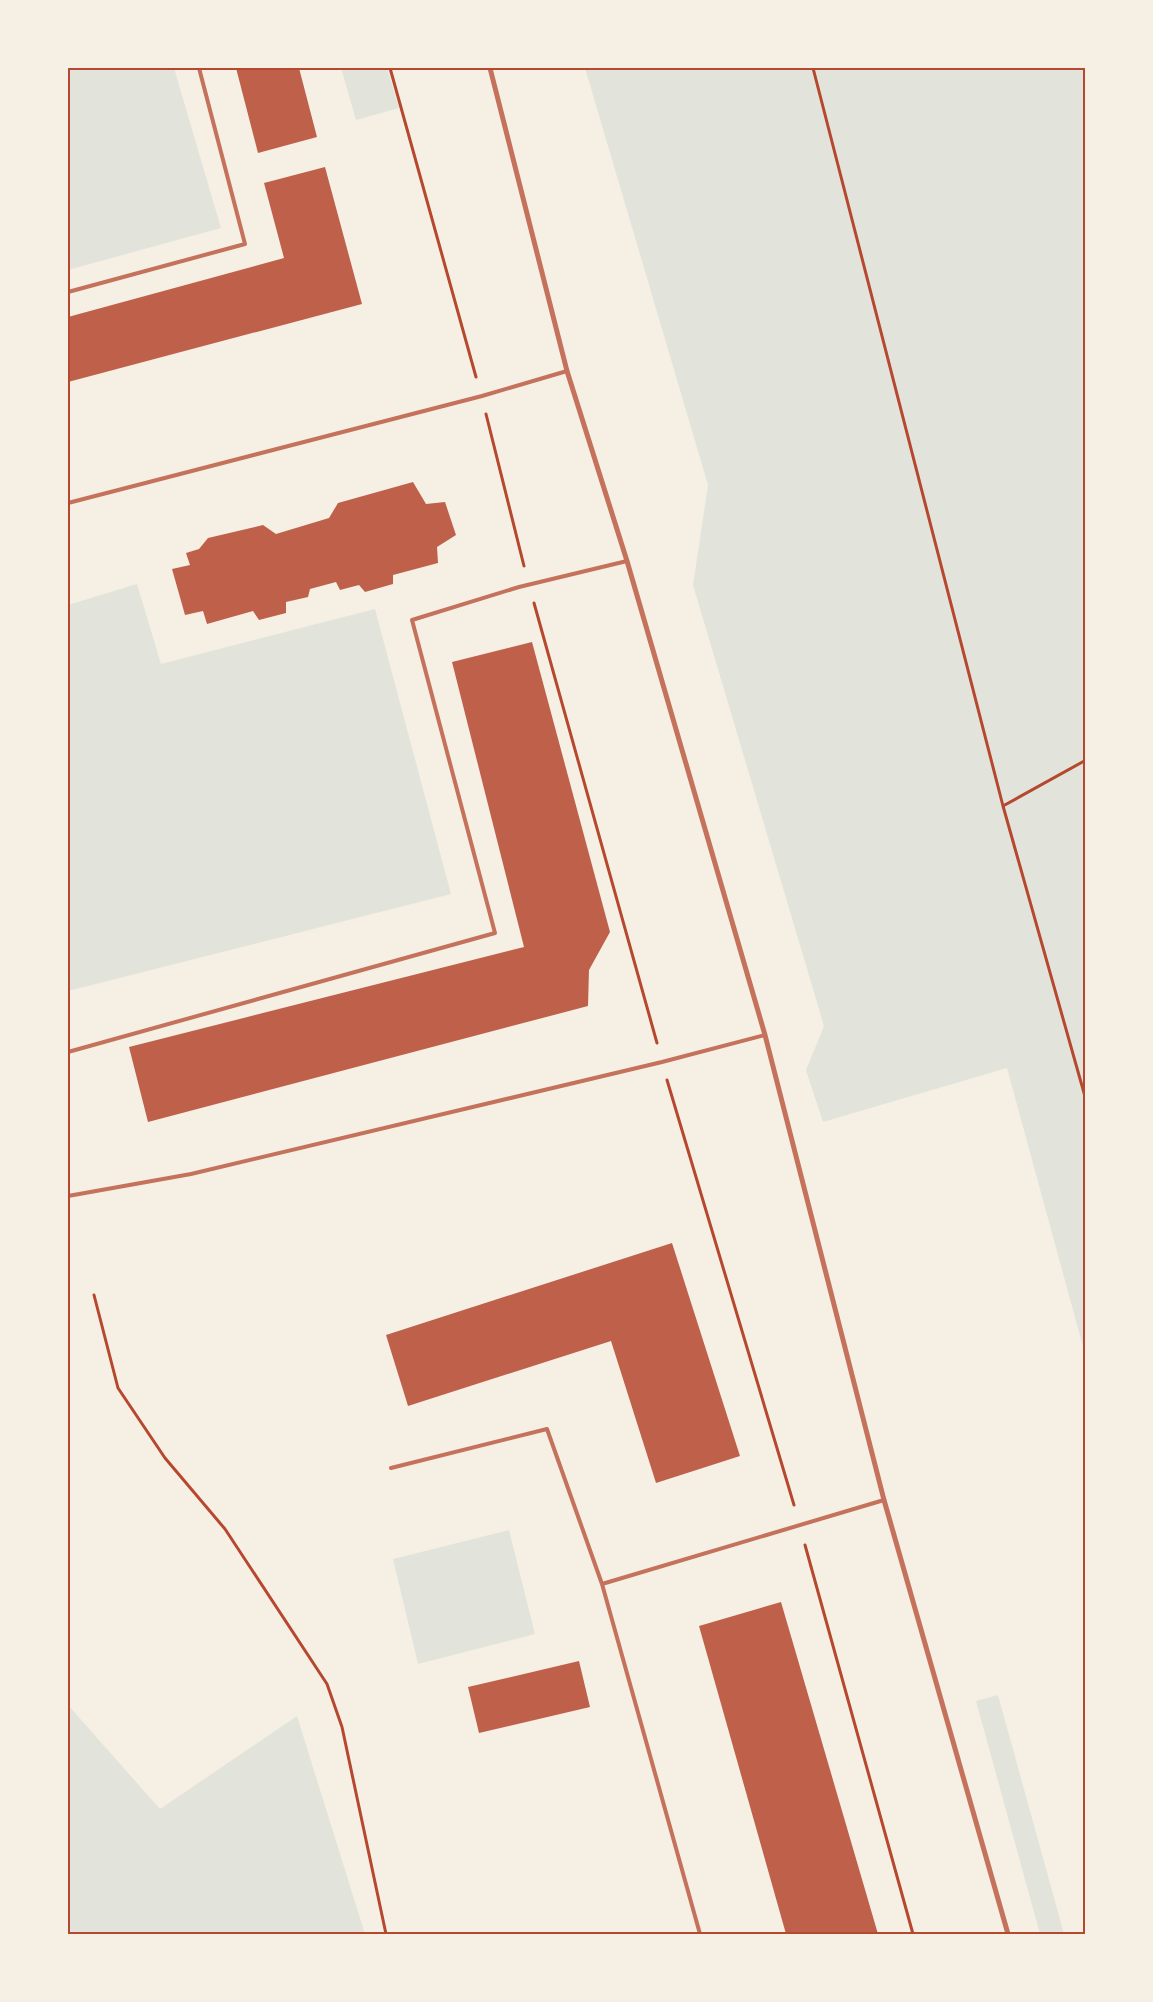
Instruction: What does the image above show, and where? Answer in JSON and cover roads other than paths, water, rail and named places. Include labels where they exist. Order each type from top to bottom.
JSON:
[{"type":"street","points":[[490,68],[567,371],[627,561],[765,1035],[884,1500],[1008,1934]]},
{"type":"lane","points":[[68,292],[245,244],[199,68]]},
{"type":"lane","points":[[68,504],[482,396],[567,371]]},
{"type":"lane","points":[[68,1052],[495,933],[412,620],[529,585],[627,561]]},
{"type":"lane","points":[[68,1196],[192,1174],[662,1062],[765,1035]]},
{"type":"lane","points":[[391,1468],[547,1430],[602,1584],[700,1934]]},
{"type":"lane","points":[[602,1584],[884,1500]]}]
